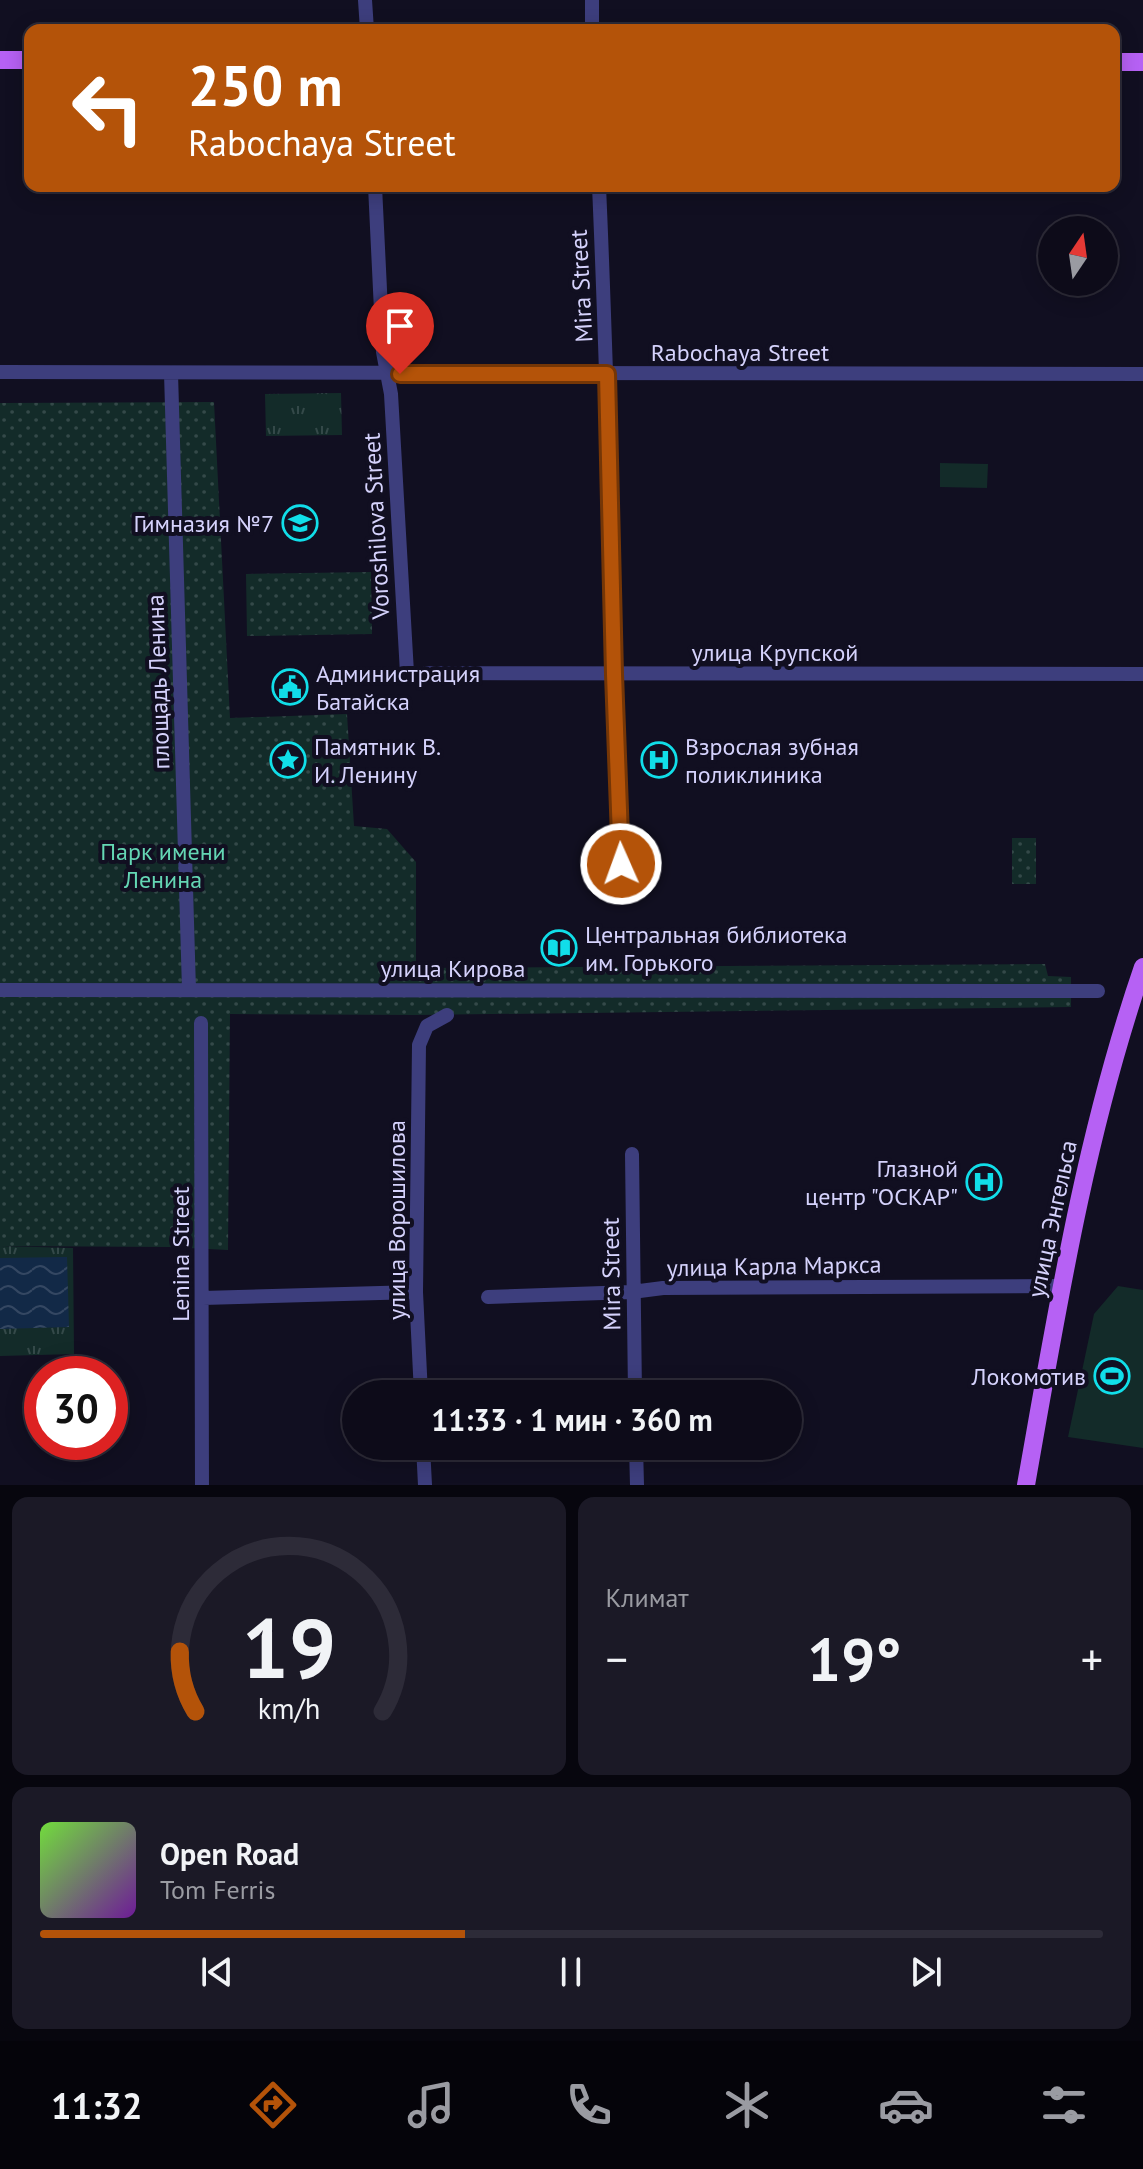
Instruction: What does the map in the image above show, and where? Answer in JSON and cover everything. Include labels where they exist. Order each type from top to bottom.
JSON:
[{"type":"main road","points":[[0,60],[24,60]]},
{"type":"main road","points":[[1120,62],[1143,62]]},
{"type":"main road","name":"улица Энгельса","points":[[1026,1485],[1061,1286],[1104,1091],[1141,981]]},
{"type":"street","points":[[365,0],[367,24]]},
{"type":"street","points":[[592,0],[592,24]]},
{"type":"street","name":"Voroshilova Street","points":[[375,192],[383,352],[388,374],[407,673]]},
{"type":"street","name":"Mira Street","points":[[599,192],[621,864]]},
{"type":"street","name":"Rabochaya Street","points":[[0,372],[1143,374]]},
{"type":"street","name":"площадь Ленина","points":[[171,373],[189,990]]},
{"type":"street","name":"улица Крупской","points":[[407,673],[1143,674]]},
{"type":"street","name":"улица Кирова","points":[[0,990],[1098,991]]},
{"type":"street","name":"улица Ворошилова","points":[[420,1380],[416,1292],[419,1045],[427,1026],[447,1015]]},
{"type":"street","name":"Lenina Street","points":[[201,1023],[202,1485]]},
{"type":"street","name":"Mira Street","points":[[632,1154],[635,1380]]},
{"type":"street","name":"улица Карла Маркса","points":[[488,1297],[632,1292],[663,1288],[1061,1286]]},
{"type":"street","points":[[203,1298],[416,1292]]},
{"type":"street","points":[[424,1460],[425,1485]]},
{"type":"street","points":[[636,1460],[637,1485]]},
{"type":"green space","points":[[341,393],[342,435],[266,436],[265,394]]},
{"type":"green space","name":"Парк имени Ленина","points":[[214,402],[230,718],[347,714],[354,826],[387,829],[416,862],[416,968],[1045,964],[1048,976],[1071,977],[1071,1007],[416,1015],[230,1014],[228,1250],[0,1246],[0,403]]},
{"type":"green space","points":[[940,463],[988,464],[987,488],[940,487]]},
{"type":"green space","points":[[371,572],[372,634],[247,636],[246,574]]},
{"type":"green space","points":[[1012,838],[1036,838],[1036,884],[1012,884]]},
{"type":"green space","points":[[0,1246],[73,1248],[74,1354],[0,1356]]},
{"type":"green space","name":"Локомотив","points":[[1118,1286],[1143,1290],[1143,1448],[1068,1437],[1094,1314]]},
{"type":"water","points":[[67,1257],[69,1327],[0,1329],[0,1258]]},
{"type":"place","name":"Гимназия №7","points":[[300,523]]},
{"type":"place","name":"Администрация Батайска","points":[[290,687]]},
{"type":"place","name":"Памятник В. И. Ленину","points":[[288,760]]},
{"type":"place","name":"Взрослая зубная поликлиника","points":[[659,760]]},
{"type":"place","name":"Центральная библиотека им. Горького","points":[[559,948]]},
{"type":"place","name":"Глазной центр \"ОСКАР\"","points":[[984,1182]]},
{"type":"place","name":"Локомотив","points":[[1112,1376]]},
{"type":"route","points":[[400,374],[607,374],[621,864]]}]
